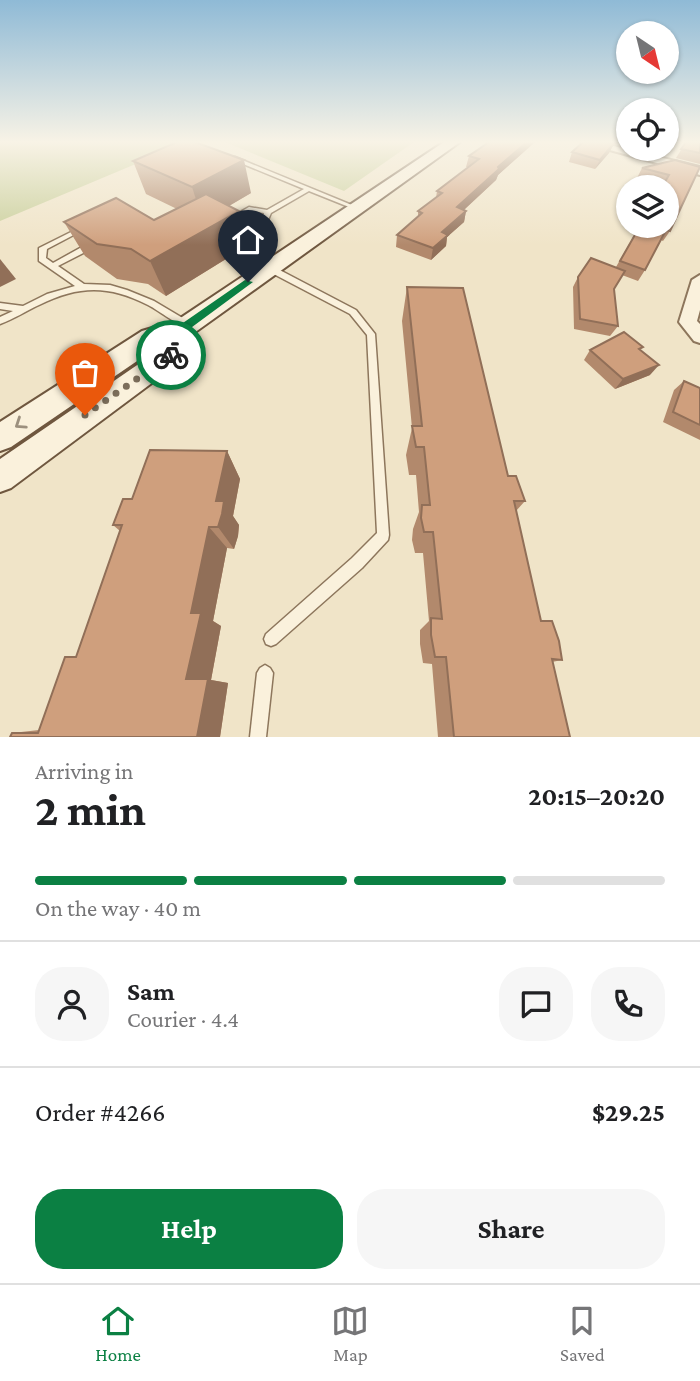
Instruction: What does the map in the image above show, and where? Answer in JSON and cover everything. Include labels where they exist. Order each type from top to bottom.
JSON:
[{"type":"main road","points":[[0,438],[150,337],[186,326],[402,176]]},
{"type":"main road","points":[[0,477],[171,355],[186,326]]},
{"type":"street","points":[[700,281],[688,322],[700,336]]},
{"type":"lane","points":[[279,176],[356,208]]},
{"type":"lane","points":[[268,212],[308,188]]},
{"type":"lane","points":[[82,287],[41,259],[43,248],[84,228]]},
{"type":"lane","points":[[53,266],[98,242]]},
{"type":"lane","points":[[269,267],[353,312],[371,334],[383,535],[357,563],[271,639]]},
{"type":"lane","points":[[0,321],[58,294],[82,287],[115,290],[144,299],[186,326]]},
{"type":"lane","points":[[0,306],[25,309]]},
{"type":"lane","points":[[258,737],[265,673]]},
{"type":"green space","points":[[0,176],[106,176],[0,221]]},
{"type":"green space","points":[[309,176],[365,176],[344,191]]},
{"type":"building","points":[[168,176],[212,176],[192,187]]},
{"type":"building","points":[[456,176],[491,176],[457,207],[466,211],[442,232],[448,235],[433,248],[397,235],[422,213],[418,211],[442,193],[437,191]]},
{"type":"building","points":[[679,176],[696,176],[679,212]]},
{"type":"building","points":[[206,194],[239,211],[150,261],[131,249],[97,244],[64,222],[116,198],[154,220]]},
{"type":"building","points":[[633,238],[662,238],[645,270],[620,261]]},
{"type":"building","points":[[591,258],[625,271],[614,289],[618,326],[580,319],[578,277]]},
{"type":"building","points":[[407,287],[463,288],[508,476],[516,476],[525,501],[514,501],[541,621],[552,621],[559,641],[562,660],[552,659],[570,737],[454,737],[446,657],[435,657],[431,635],[431,618],[442,619],[433,532],[424,532],[421,518],[422,505],[430,505],[424,447],[416,447],[412,426],[422,426]]},
{"type":"building","points":[[624,332],[643,347],[639,349],[659,365],[623,379],[590,350]]},
{"type":"building","points":[[684,381],[700,388],[700,425],[673,412]]},
{"type":"building","points":[[150,450],[227,451],[216,501],[224,501],[222,514],[218,527],[209,527],[191,613],[201,613],[186,679],[208,679],[197,737],[10,737],[12,733],[38,733],[65,657],[76,657],[122,525],[113,525],[123,499],[132,499]]},
{"type":"way so far","points":[[85,415],[171,355]]},
{"type":"route","points":[[171,355],[184,328],[248,282]]}]
